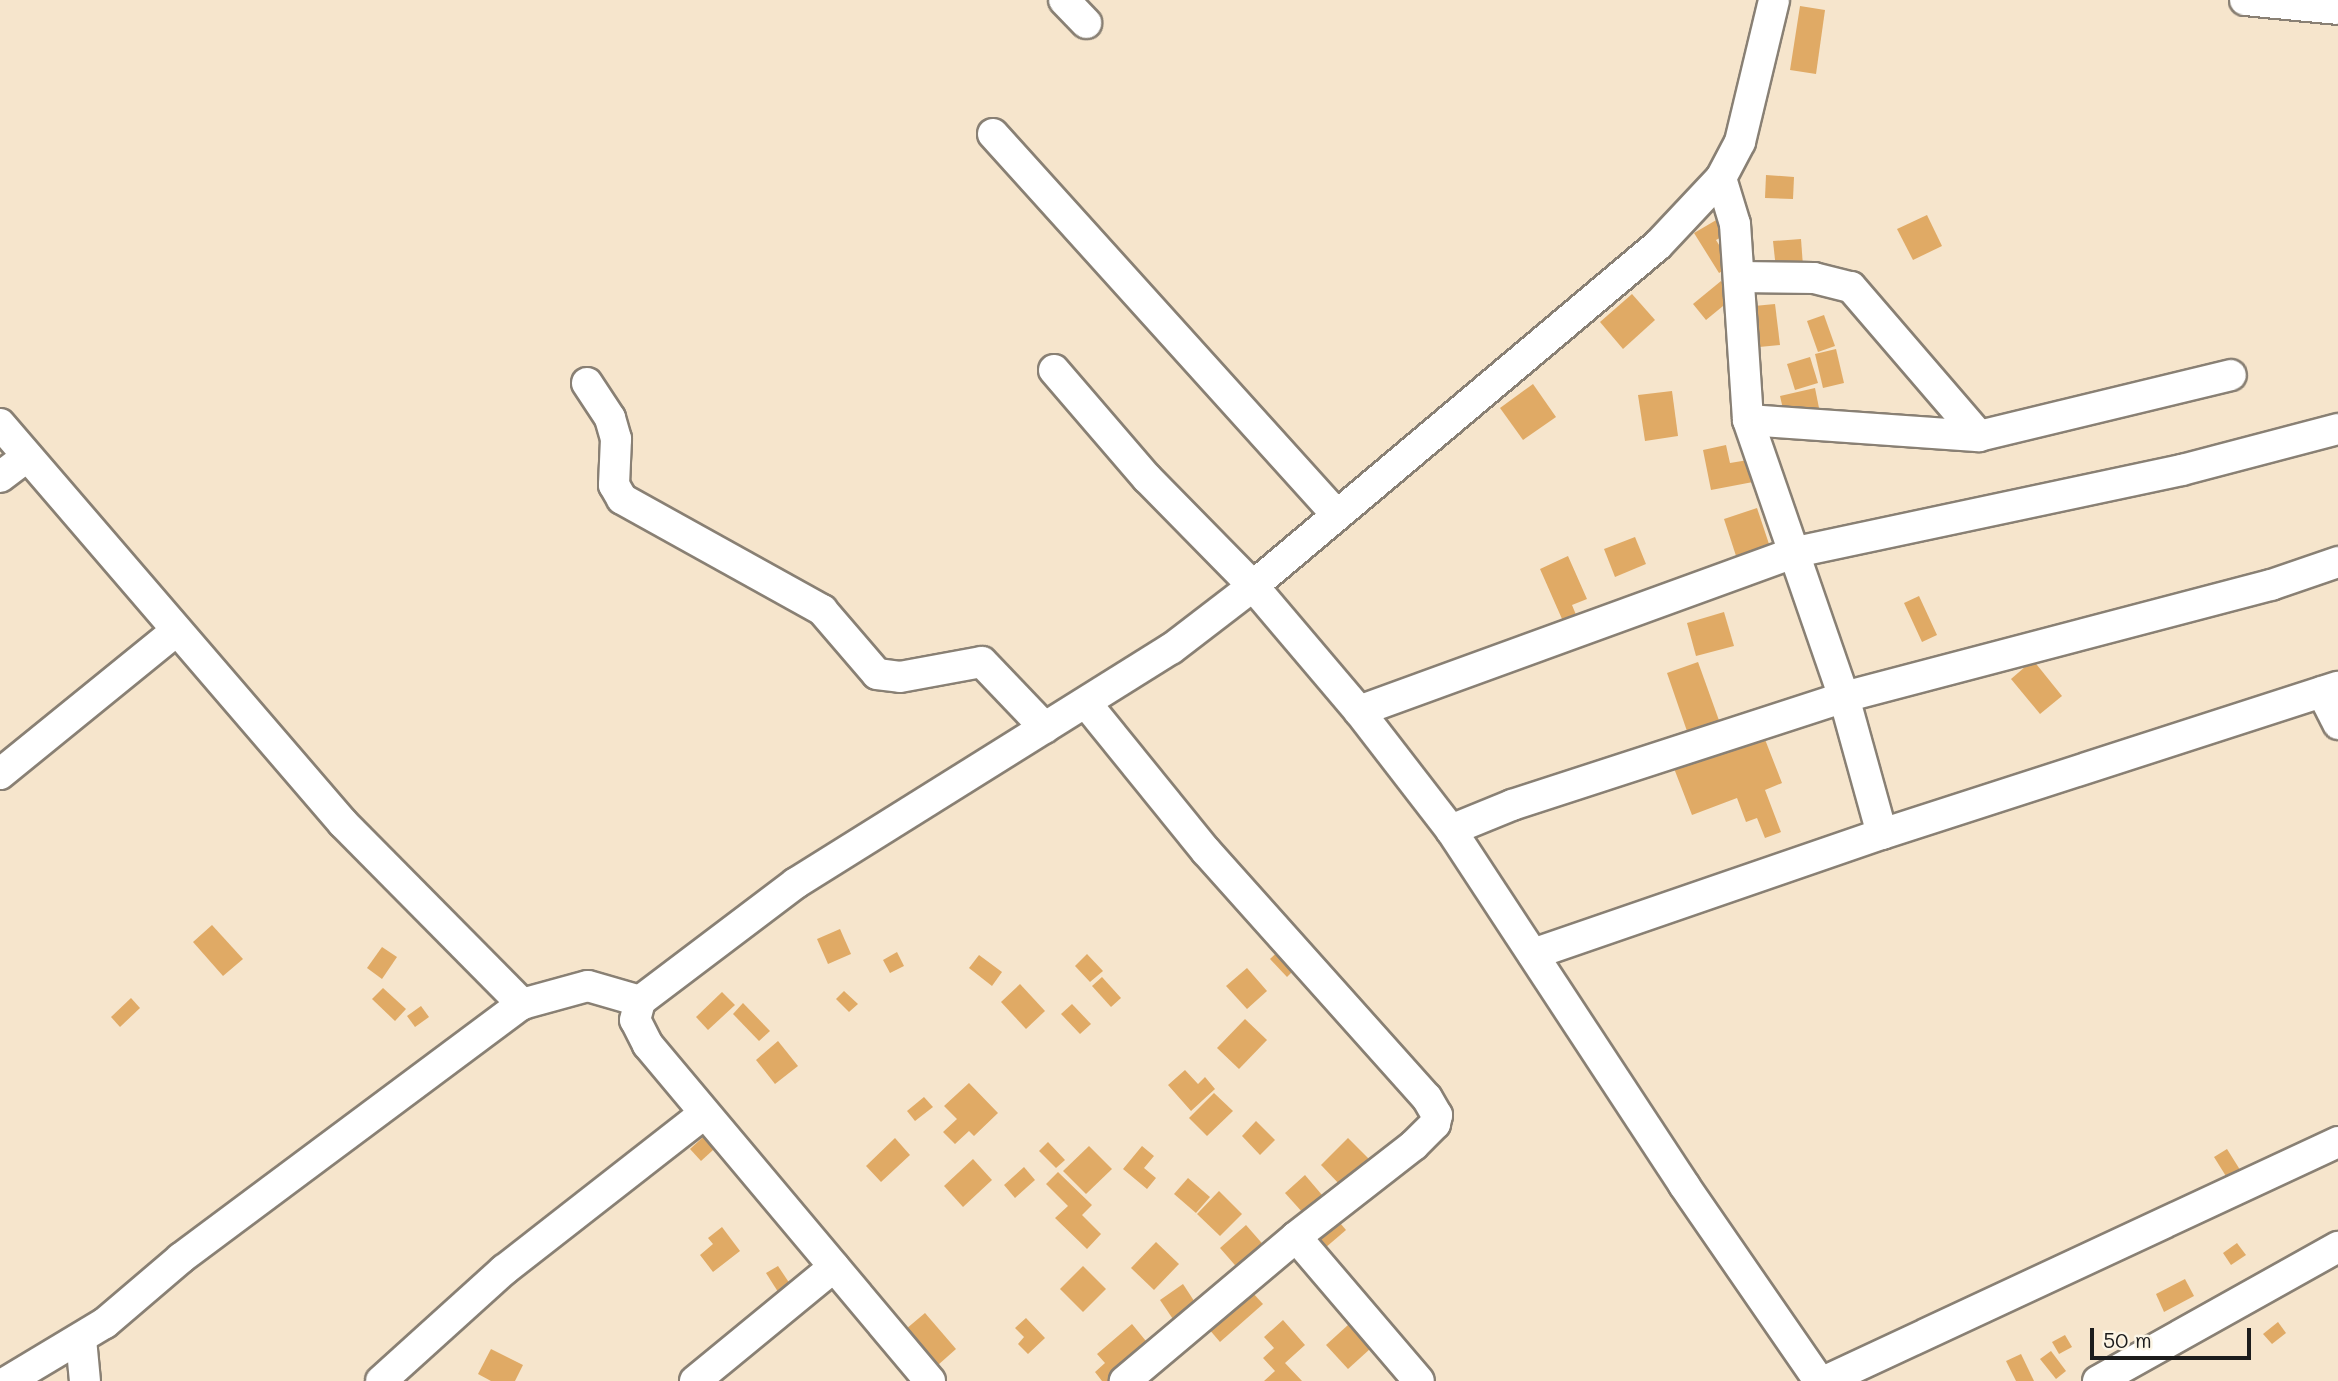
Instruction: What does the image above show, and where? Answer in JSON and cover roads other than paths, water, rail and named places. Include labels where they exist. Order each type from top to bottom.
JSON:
[{"type":"street","points":[[1064,0],[1086,23]]},
{"type":"street","points":[[930,1381],[648,1045],[635,1020],[640,1001],[796,883],[1171,649],[1253,586],[1658,245],[1721,178],[1740,142],[1773,0]]},
{"type":"street","points":[[2245,0],[2338,9]]},
{"type":"street","points":[[993,134],[1337,515]]},
{"type":"street","points":[[1721,178],[1735,224],[1748,420],[1844,696],[1882,834]]},
{"type":"street","points":[[1740,277],[1814,278],[1851,287],[1979,436]]},
{"type":"street","points":[[1054,370],[1147,478],[1253,586],[1359,711],[1451,830],[1819,1381]]},
{"type":"street","points":[[1748,420],[1979,436],[2231,374]]},
{"type":"street","points":[[587,383],[610,418],[616,439],[614,485],[622,499],[822,610],[877,674],[900,677],[982,662],[1045,728]]},
{"type":"street","points":[[0,424],[175,632],[343,823],[522,1004]]},
{"type":"street","points":[[1359,711],[1796,552],[2182,470],[2338,429]]},
{"type":"street","points":[[0,477],[27,457]]},
{"type":"street","points":[[1451,830],[1512,805],[1844,696],[2271,585],[2338,562]]},
{"type":"street","points":[[0,774],[175,632]]},
{"type":"street","points":[[1534,954],[1882,834],[2330,690],[2338,724]]},
{"type":"street","points":[[1086,703],[1206,851],[1427,1098],[1437,1115],[1435,1124],[1414,1145],[1296,1237],[1125,1381]]},
{"type":"street","points":[[8,1381],[81,1339],[192,1250],[522,1004],[588,986],[640,1001]]},
{"type":"street","points":[[381,1381],[504,1270],[704,1114]]},
{"type":"street","points":[[1825,1381],[2338,1143]]},
{"type":"street","points":[[1296,1237],[1419,1381]]},
{"type":"street","points":[[2098,1381],[2338,1247]]},
{"type":"street","points":[[695,1381],[834,1267]]},
{"type":"street","points":[[81,1339],[85,1381]]}]
